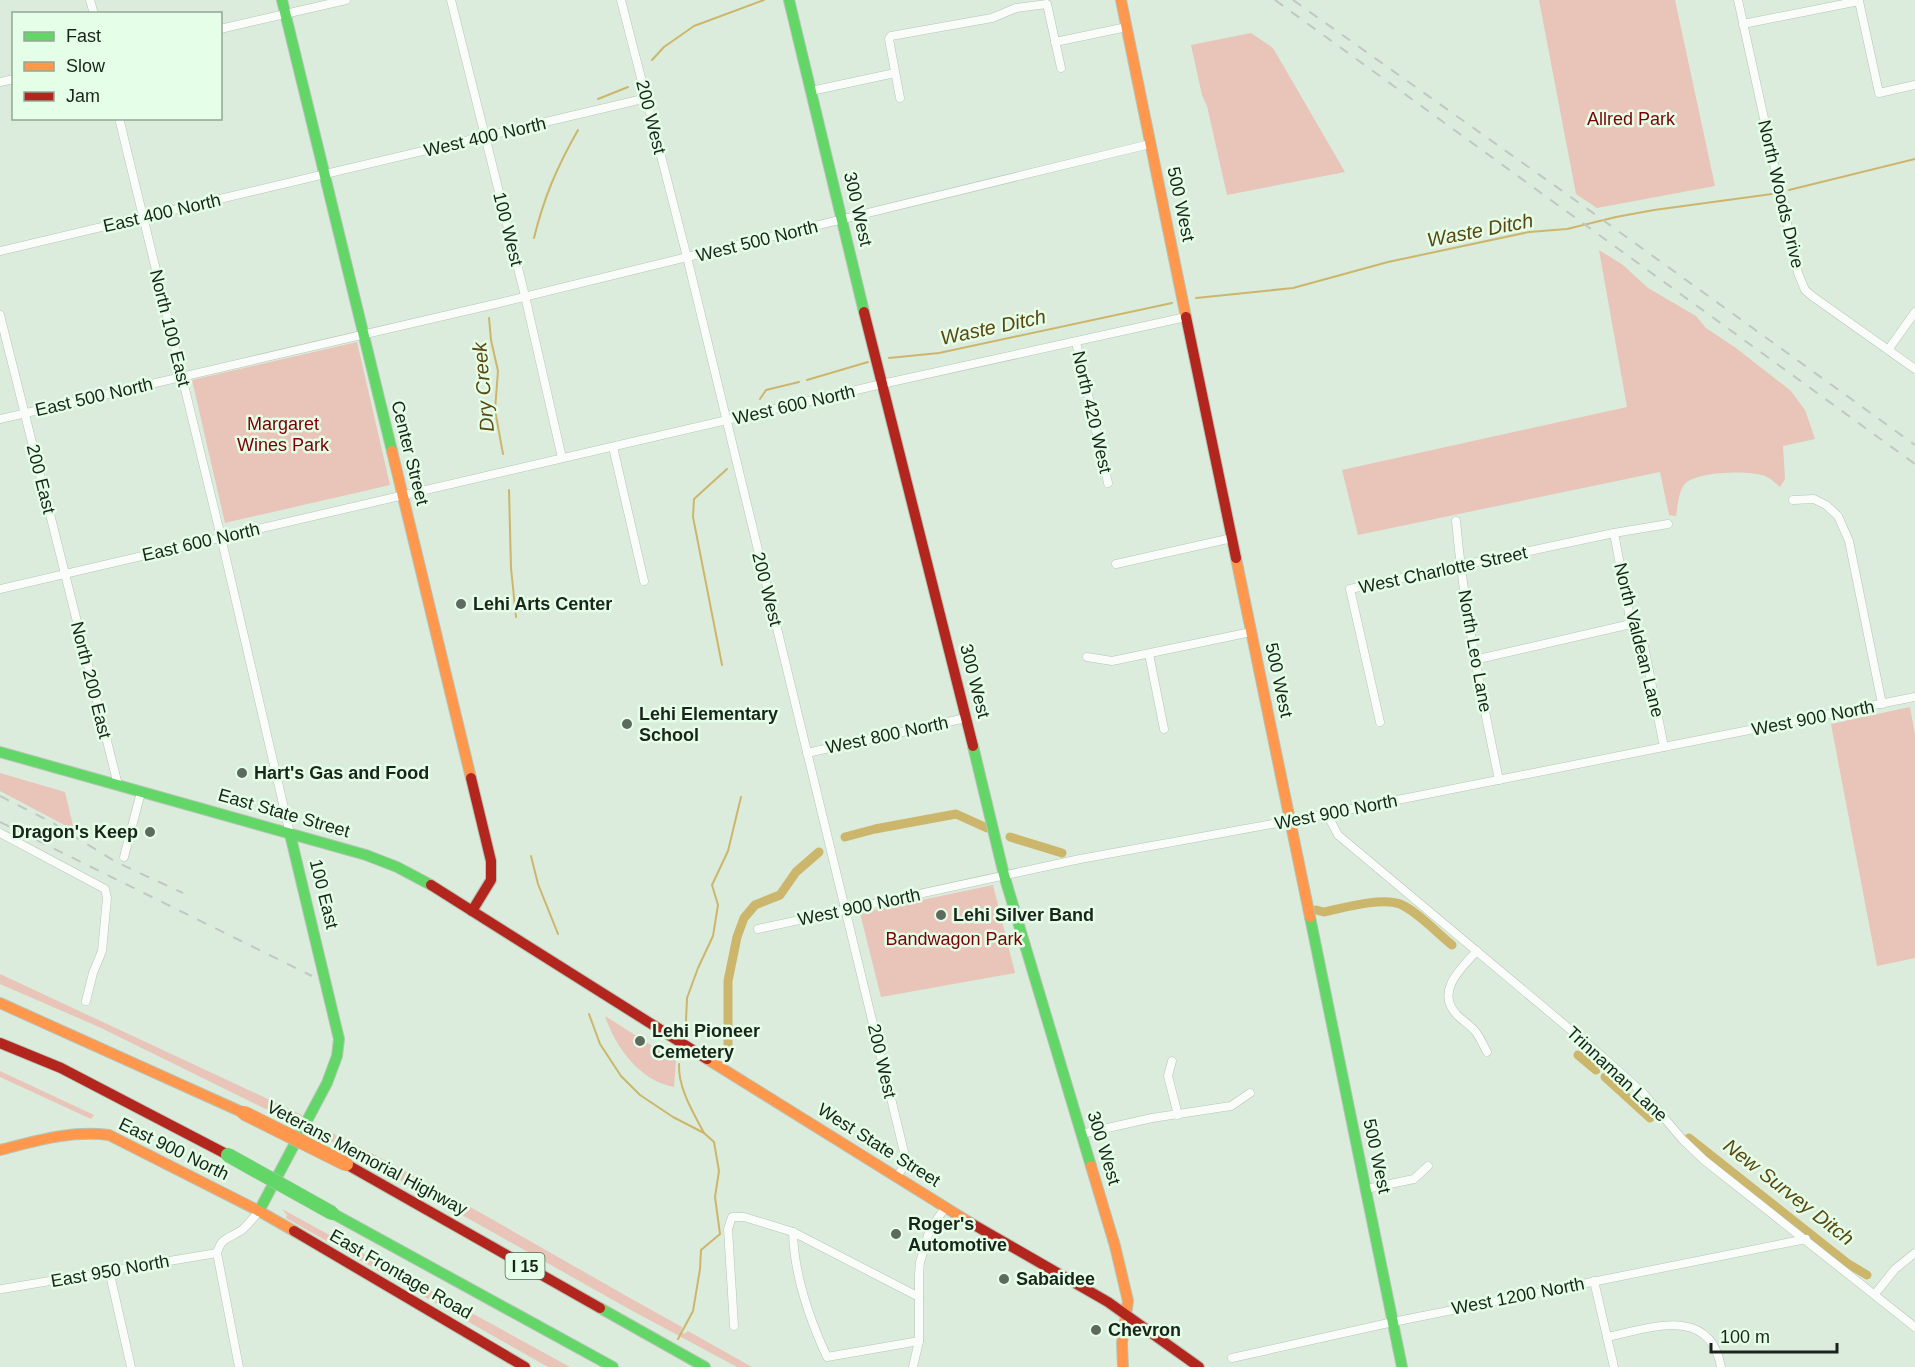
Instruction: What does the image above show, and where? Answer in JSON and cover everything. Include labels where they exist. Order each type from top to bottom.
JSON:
[{"type":"main road","name":"300 West","points":[[789,0],[1004,875],[1115,1246],[1128,1301],[1122,1343],[1123,1367]]},
{"type":"main road","name":"500 West","points":[[1121,0],[1402,1367]]},
{"type":"main road","name":"Center Street","points":[[284,7],[491,861],[491,880],[472,911]]},
{"type":"main road","name":"East State Street","points":[[0,752],[366,855],[424,881],[540,954]]},
{"type":"main road","name":"100 East","points":[[259,1211],[327,1083],[337,1056],[339,1039],[290,834]]},
{"type":"main road","name":"West State Street","points":[[540,954],[945,1208],[1125,1314],[1198,1367]]},
{"type":"main road","name":"Veterans Memorial Highway","points":[[0,1003],[244,1113],[346,1164],[705,1367]]},
{"type":"main road","name":"I 15","points":[[0,1043],[61,1068],[228,1155],[613,1367]]},
{"type":"main road","name":"East 900 North","points":[[0,1150],[77,1132],[109,1135],[259,1211]]},
{"type":"main road","name":"East Frontage Road","points":[[259,1211],[525,1367]]},
{"type":"street","points":[[222,28],[284,7],[346,0]]},
{"type":"street","name":"100 West","points":[[451,0],[525,296],[562,458]]},
{"type":"street","name":"200 West","points":[[621,0],[687,257],[905,1156],[902,1169],[897,1177]]},
{"type":"street","name":"North Woods Drive","points":[[1738,0],[1801,282],[1812,296],[1915,369]]},
{"type":"street","points":[[1743,24],[1859,1],[1879,93],[1915,85]]},
{"type":"street","points":[[900,98],[889,39],[891,36],[992,18],[1016,8],[1047,4],[1061,68]]},
{"type":"street","points":[[1055,42],[1127,27]]},
{"type":"street","points":[[811,91],[895,73]]},
{"type":"street","name":"West 400 North","points":[[324,174],[485,138],[647,98]]},
{"type":"street","name":"North 100 East","points":[[119,120],[221,537]]},
{"type":"street","name":"West 500 North","points":[[363,336],[1150,144]]},
{"type":"street","name":"East 400 North","points":[[0,251],[324,174]]},
{"type":"street","points":[[1888,350],[1915,312]]},
{"type":"street","name":"200 East","points":[[0,315],[64,574]]},
{"type":"street","name":"West 600 North","points":[[402,495],[882,384],[1186,317]]},
{"type":"street","name":"East 500 North","points":[[0,419],[363,336]]},
{"type":"street","name":"North 420 West","points":[[1076,342],[1108,483]]},
{"type":"street","points":[[613,447],[644,581]]},
{"type":"street","name":"East 600 North","points":[[0,589],[402,495]]},
{"type":"street","points":[[1792,501],[1814,499],[1826,505],[1838,516],[1849,541],[1882,704]]},
{"type":"street","name":"North Leo Lane","points":[[1456,521],[1460,567],[1474,660],[1499,780]]},
{"type":"street","name":"West Charlotte Street","points":[[1380,722],[1350,588],[1460,567],[1614,533],[1668,524]]},
{"type":"street","name":"North Valdean Lane","points":[[1614,533],[1632,624],[1644,646],[1664,747]]},
{"type":"street","name":"100 East","points":[[221,537],[290,834]]},
{"type":"street","points":[[1116,564],[1232,538]]},
{"type":"street","name":"North 200 East","points":[[64,574],[118,785]]},
{"type":"street","points":[[1474,660],[1632,624]]},
{"type":"street","points":[[1086,657],[1112,661],[1251,632]]},
{"type":"street","points":[[1149,654],[1164,729]]},
{"type":"street","name":"West 900 North","points":[[758,929],[1111,853],[1327,814],[1915,697]]},
{"type":"street","name":"West 800 North","points":[[807,753],[966,718]]},
{"type":"street","points":[[123,857],[141,792]]},
{"type":"street","name":"Trinnaman Lane","points":[[1327,814],[1338,835],[1644,1094],[1682,1139],[1704,1160],[1915,1327]]},
{"type":"street","points":[[0,833],[105,889],[107,898],[102,951],[93,973],[86,1001]]},
{"type":"street","points":[[1477,951],[1458,971],[1450,984],[1448,993],[1450,1006],[1476,1031],[1487,1052]]},
{"type":"street","points":[[1172,1061],[1168,1076],[1178,1115]]},
{"type":"street","points":[[1081,1134],[1152,1118],[1231,1106],[1250,1093]]},
{"type":"street","points":[[1366,1189],[1414,1179],[1428,1166]]},
{"type":"street","points":[[913,1367],[919,1341],[919,1274],[930,1229],[945,1208]]},
{"type":"street","points":[[239,1367],[217,1253],[220,1243],[241,1230],[259,1211]]},
{"type":"street","points":[[734,1326],[728,1229],[732,1217],[744,1216],[793,1232],[919,1297]]},
{"type":"street","points":[[793,1232],[794,1254],[808,1313],[827,1357],[919,1341]]},
{"type":"street","name":"West 1200 North","points":[[1232,1358],[1393,1322],[1806,1239]]},
{"type":"street","points":[[1875,1294],[1894,1269],[1915,1252]]},
{"type":"street","name":"East 950 North","points":[[2,1289],[217,1253]]},
{"type":"street","points":[[109,1270],[131,1367]]},
{"type":"street","points":[[1594,1281],[1614,1367]]},
{"type":"street","points":[[1608,1337],[1662,1325],[1691,1327],[1714,1344],[1721,1367]]},
{"type":"green space","name":"Allred Park","points":[[1539,0],[1675,0],[1715,186],[1597,208],[1576,194]]},
{"type":"green space","points":[[1251,33],[1273,48],[1345,172],[1227,195],[1191,45]]},
{"type":"green space","points":[[1599,250],[1623,265],[1648,288],[1696,316],[1706,328],[1791,391],[1805,410],[1815,439],[1783,446],[1785,479],[1780,487],[1769,478],[1758,474],[1723,473],[1699,477],[1690,480],[1682,488],[1676,516],[1669,515],[1660,472],[1358,535],[1342,470],[1627,407]]},
{"type":"green space","name":"Margaret Wines Park","points":[[357,342],[390,485],[225,523],[192,380]]},
{"type":"green space","points":[[1910,707],[1915,735],[1915,958],[1877,966],[1831,724]]},
{"type":"green space","points":[[0,773],[65,792],[74,830],[0,791]]},
{"type":"green space","name":"Bandwagon Park","points":[[993,885],[1015,973],[881,997],[860,913]]},
{"type":"green space","points":[[0,974],[302,1115],[298,1125],[99,1027],[0,984]]},
{"type":"green space","points":[[605,1016],[676,1061],[674,1087],[650,1078],[631,1061],[616,1040]]},
{"type":"green space","points":[[0,1071],[94,1115],[91,1119],[0,1077]]},
{"type":"green space","points":[[322,1128],[458,1200],[682,1327],[681,1332],[684,1334],[688,1331],[752,1367],[737,1367],[629,1309],[368,1160],[318,1135]]},
{"type":"green space","points":[[282,1209],[570,1367],[548,1367],[286,1218],[287,1215]]},
{"type":"waterway","name":"Dry Creek","points":[[652,60],[664,47],[694,26],[764,0]]},
{"type":"waterway","name":"Dry Creek","points":[[598,99],[628,87]]},
{"type":"waterway","name":"Dry Creek","points":[[534,238],[552,182],[578,130]]},
{"type":"waterway","name":"Waste Ditch","points":[[1789,190],[1915,159]]},
{"type":"waterway","name":"Waste Ditch","points":[[1196,298],[1293,288],[1388,262],[1529,232],[1567,229],[1654,210],[1772,194]]},
{"type":"waterway","name":"Waste Ditch","points":[[889,358],[939,353],[1172,303]]},
{"type":"waterway","name":"Dry Creek","points":[[489,318],[498,371],[495,410],[503,454]]},
{"type":"waterway","name":"Waste Ditch","points":[[807,380],[868,362]]},
{"type":"waterway","name":"Waste Ditch","points":[[760,399],[766,390],[799,382]]},
{"type":"waterway","name":"Waste Ditch","points":[[722,665],[693,517],[694,499],[727,469]]},
{"type":"waterway","name":"Dry Creek","points":[[509,490],[511,568],[516,617]]},
{"type":"waterway","name":"Waste Ditch","points":[[686,1021],[687,998],[713,936],[718,905],[712,885],[728,851],[741,797]]},
{"type":"waterway","name":"New Survey Ditch","points":[[845,837],[956,814],[987,828]]},
{"type":"waterway","name":"New Survey Ditch","points":[[1010,837],[1062,853]]},
{"type":"waterway","name":"New Survey Ditch","points":[[728,1045],[728,981],[737,937],[744,918],[755,905],[780,895],[796,872],[819,852]]},
{"type":"waterway","name":"Dry Creek","points":[[531,856],[538,884],[558,934]]},
{"type":"waterway","name":"New Survey Ditch","points":[[1316,910],[1324,912],[1373,902],[1400,904],[1420,917],[1452,945]]},
{"type":"waterway","name":"Dry Creek","points":[[589,1014],[600,1044],[621,1076],[640,1095],[673,1117],[704,1133],[714,1142],[719,1171],[715,1197],[720,1234],[701,1250],[693,1311],[678,1339]]},
{"type":"waterway","name":"New Survey Ditch","points":[[1578,1055],[1596,1070]]},
{"type":"waterway","name":"Waste Ditch","points":[[679,1064],[684,1091],[704,1133]]},
{"type":"waterway","name":"New Survey Ditch","points":[[1605,1077],[1650,1118]]},
{"type":"waterway","name":"New Survey Ditch","points":[[1689,1138],[1847,1263],[1867,1275]]},
{"type":"railway","points":[[1275,0],[1915,464]]},
{"type":"railway","points":[[1293,0],[1915,445]]},
{"type":"railway","points":[[0,796],[53,823],[116,862],[183,893]]},
{"type":"railway","points":[[0,822],[312,976]]},
{"type":"traffic: fast","points":[[282,0],[392,451]]},
{"type":"traffic: fast","points":[[789,0],[864,312]]},
{"type":"traffic: fast","points":[[973,746],[1004,875],[1091,1166]]},
{"type":"traffic: fast","points":[[0,752],[366,855],[397,867],[431,885]]},
{"type":"traffic: fast","points":[[259,1211],[327,1083],[337,1056],[339,1039],[290,834]]},
{"type":"traffic: fast","points":[[1310,917],[1402,1367]]},
{"type":"traffic: fast","points":[[228,1155],[332,1213]]},
{"type":"traffic: fast","points":[[332,1213],[613,1367]]},
{"type":"traffic: fast","points":[[600,1308],[705,1367]]},
{"type":"traffic: slow","points":[[1121,0],[1186,317]]},
{"type":"traffic: slow","points":[[392,451],[471,778]]},
{"type":"traffic: slow","points":[[1236,558],[1310,917]]},
{"type":"traffic: slow","points":[[0,1003],[244,1113]]},
{"type":"traffic: slow","points":[[707,1059],[969,1222]]},
{"type":"traffic: slow","points":[[244,1113],[346,1164]]},
{"type":"traffic: slow","points":[[0,1150],[67,1135],[109,1135],[294,1231]]},
{"type":"traffic: slow","points":[[1091,1166],[1115,1246],[1128,1301],[1122,1343],[1123,1367]]},
{"type":"traffic: jam","points":[[864,312],[973,746]]},
{"type":"traffic: jam","points":[[1186,317],[1236,558]]},
{"type":"traffic: jam","points":[[471,778],[491,861],[491,880],[472,911]]},
{"type":"traffic: jam","points":[[431,885],[707,1059]]},
{"type":"traffic: jam","points":[[0,1043],[61,1068],[228,1155]]},
{"type":"traffic: jam","points":[[346,1164],[600,1308]]},
{"type":"traffic: jam","points":[[969,1222],[1108,1302],[1199,1367]]},
{"type":"traffic: jam","points":[[294,1231],[525,1367]]},
{"type":"place","name":"Lehi Arts Center","points":[[461,604]]},
{"type":"place","name":"Lehi Elementary School","points":[[627,724]]},
{"type":"place","name":"Hart's Gas and Food","points":[[242,773]]},
{"type":"place","name":"Dragon's Keep","points":[[150,832]]},
{"type":"place","name":"Lehi Silver Band","points":[[941,915]]},
{"type":"place","name":"Lehi Pioneer Cemetery","points":[[640,1041]]},
{"type":"place","name":"Roger's Automotive","points":[[896,1234]]},
{"type":"place","name":"Sabaidee","points":[[1004,1279]]},
{"type":"place","name":"Chevron","points":[[1096,1330]]}]
